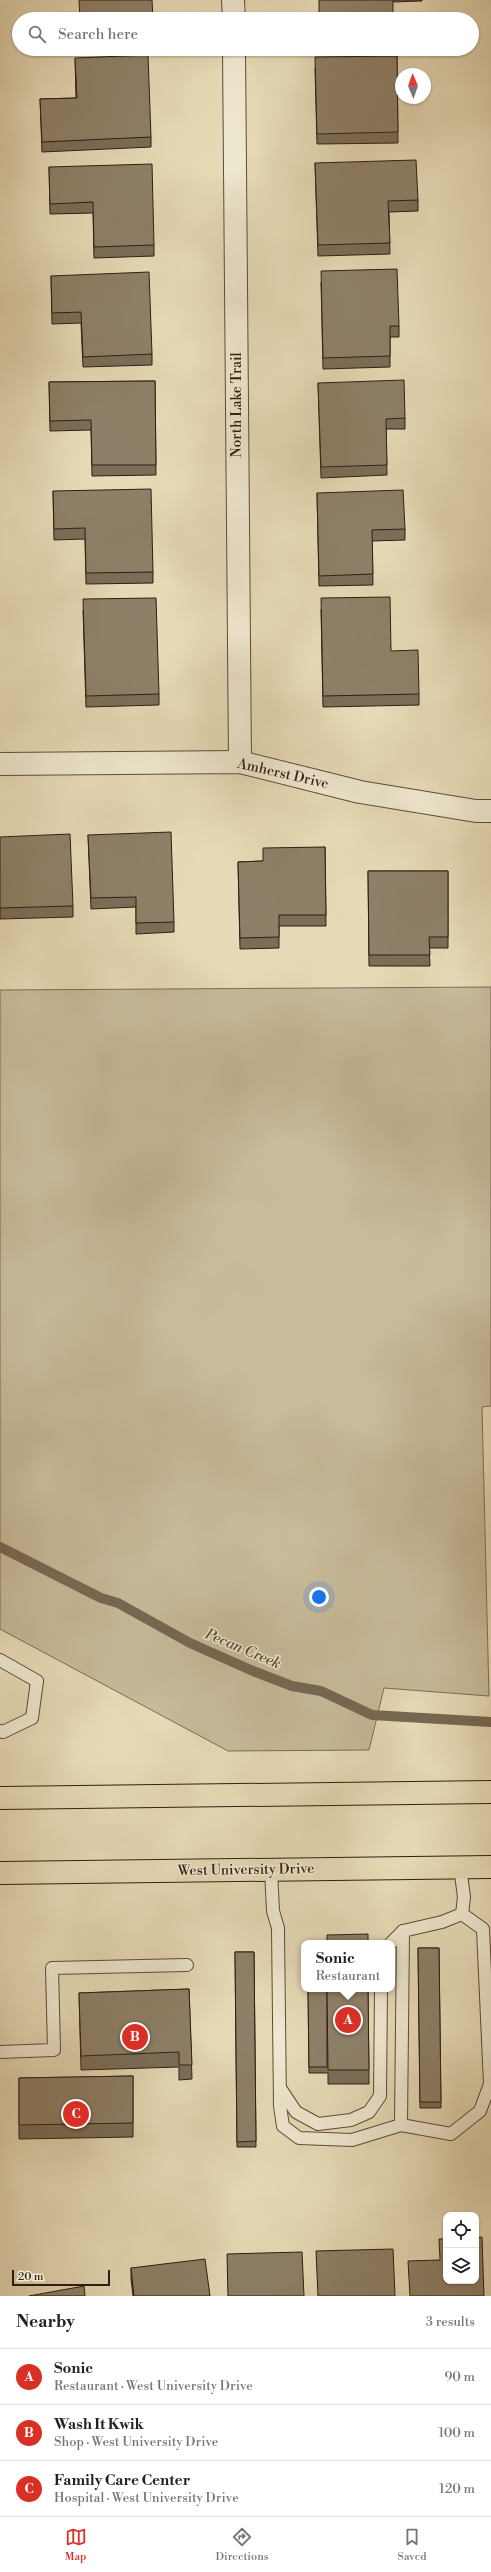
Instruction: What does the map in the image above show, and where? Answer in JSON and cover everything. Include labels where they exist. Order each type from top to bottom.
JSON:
[{"type":"main road","points":[[0,1798],[491,1792]]},
{"type":"main road","name":"West University Drive","points":[[0,1872],[491,1867]]},
{"type":"street","points":[[234,0],[234,12]]},
{"type":"street","name":"North Lake Trail","points":[[234,56],[240,762]]},
{"type":"street","name":"Amherst Drive","points":[[0,764],[240,762],[360,792],[476,811],[491,811]]},
{"type":"lane","points":[[0,1660],[38,1681],[32,1718],[3,1732],[0,1731]]},
{"type":"lane","points":[[460,1867],[464,1897],[462,1914]]},
{"type":"lane","points":[[270,1870],[273,1911],[278,1928],[280,2088],[283,2126],[298,2138],[352,2140],[401,2126],[451,2134],[480,2111],[490,2084],[483,1929],[462,1914]]},
{"type":"lane","points":[[394,1940],[403,1931],[442,1922],[462,1914]]},
{"type":"lane","points":[[401,2126],[403,1931]]},
{"type":"lane","points":[[0,2052],[54,2050],[52,1968],[188,1965]]},
{"type":"lane","points":[[280,2088],[296,2112],[318,2124],[351,2120],[369,2112],[380,2096],[381,1992]]},
{"type":"shaded area","points":[[491,987],[491,1406],[482,1407],[489,1696],[384,1688],[369,1750],[228,1751],[0,1629],[0,990]]},
{"type":"building","points":[[79,0],[152,0],[153,12],[80,12]]},
{"type":"building","points":[[319,0],[393,0],[393,12],[319,12]]},
{"type":"building","points":[[148,56],[151,137],[42,142],[40,99],[77,98],[75,58]]},
{"type":"building","points":[[397,56],[397,68],[395,68],[395,104],[398,104],[398,132],[317,134],[315,57]]},
{"type":"building","points":[[416,160],[418,200],[388,201],[390,243],[318,245],[315,163]]},
{"type":"building","points":[[152,164],[154,245],[94,247],[93,202],[50,204],[49,167]]},
{"type":"building","points":[[397,269],[399,326],[390,326],[390,356],[323,358],[321,271]]},
{"type":"building","points":[[149,272],[152,354],[83,357],[81,312],[52,313],[51,276]]},
{"type":"building","points":[[404,380],[405,418],[386,419],[387,465],[321,467],[318,383]]},
{"type":"building","points":[[155,381],[156,465],[92,465],[91,420],[50,421],[49,382]]},
{"type":"building","points":[[151,489],[153,572],[86,573],[85,528],[54,529],[53,491]]},
{"type":"building","points":[[403,490],[405,529],[372,530],[373,574],[319,576],[317,493]]},
{"type":"building","points":[[390,597],[391,651],[418,650],[419,694],[323,696],[321,598]]},
{"type":"building","points":[[156,598],[159,694],[86,696],[83,599]]},
{"type":"building","points":[[171,832],[174,922],[136,923],[136,897],[91,898],[88,835]]},
{"type":"building","points":[[70,834],[73,906],[0,908],[0,837]]},
{"type":"building","points":[[325,847],[326,915],[279,915],[279,937],[240,938],[238,862],[263,861],[263,848]]},
{"type":"building","points":[[368,871],[448,871],[448,937],[429,937],[430,955],[369,955]]},
{"type":"building","points":[[368,1934],[368,1940],[327,1940],[327,1935]]},
{"type":"building","points":[[418,1948],[439,1948],[441,2102],[420,2102]]},
{"type":"building","points":[[235,1952],[254,1952],[256,2141],[237,2142]]},
{"type":"building","points":[[189,1989],[192,2065],[179,2065],[179,2052],[81,2056],[79,1993]]},
{"type":"building","points":[[308,1992],[327,1992],[327,2067],[309,2067]]},
{"type":"building","points":[[327,1992],[368,1992],[369,2070],[328,2070]]},
{"type":"building","points":[[133,2076],[133,2123],[19,2125],[19,2078]]},
{"type":"building","points":[[482,2237],[484,2296],[410,2296],[408,2261],[440,2260],[439,2239],[443,2239],[443,2284],[479,2284],[479,2238]]},
{"type":"building","points":[[393,2249],[395,2296],[318,2296],[316,2251]]},
{"type":"building","points":[[302,2252],[304,2296],[228,2296],[227,2254]]},
{"type":"building","points":[[205,2259],[210,2296],[134,2296],[131,2268]]},
{"type":"building","points":[[84,2286],[85,2296],[29,2296]]},
{"type":"waterway","name":"Pecan Creek","points":[[0,1547],[101,1598],[118,1603],[190,1643],[253,1671],[292,1686],[321,1691],[372,1715],[491,1722]]},
{"type":"place","name":"Sonic","points":[[348,2020]]},
{"type":"place","name":"Wash It Kwik","points":[[135,2037]]},
{"type":"place","name":"Family Care Center","points":[[76,2114]]}]
